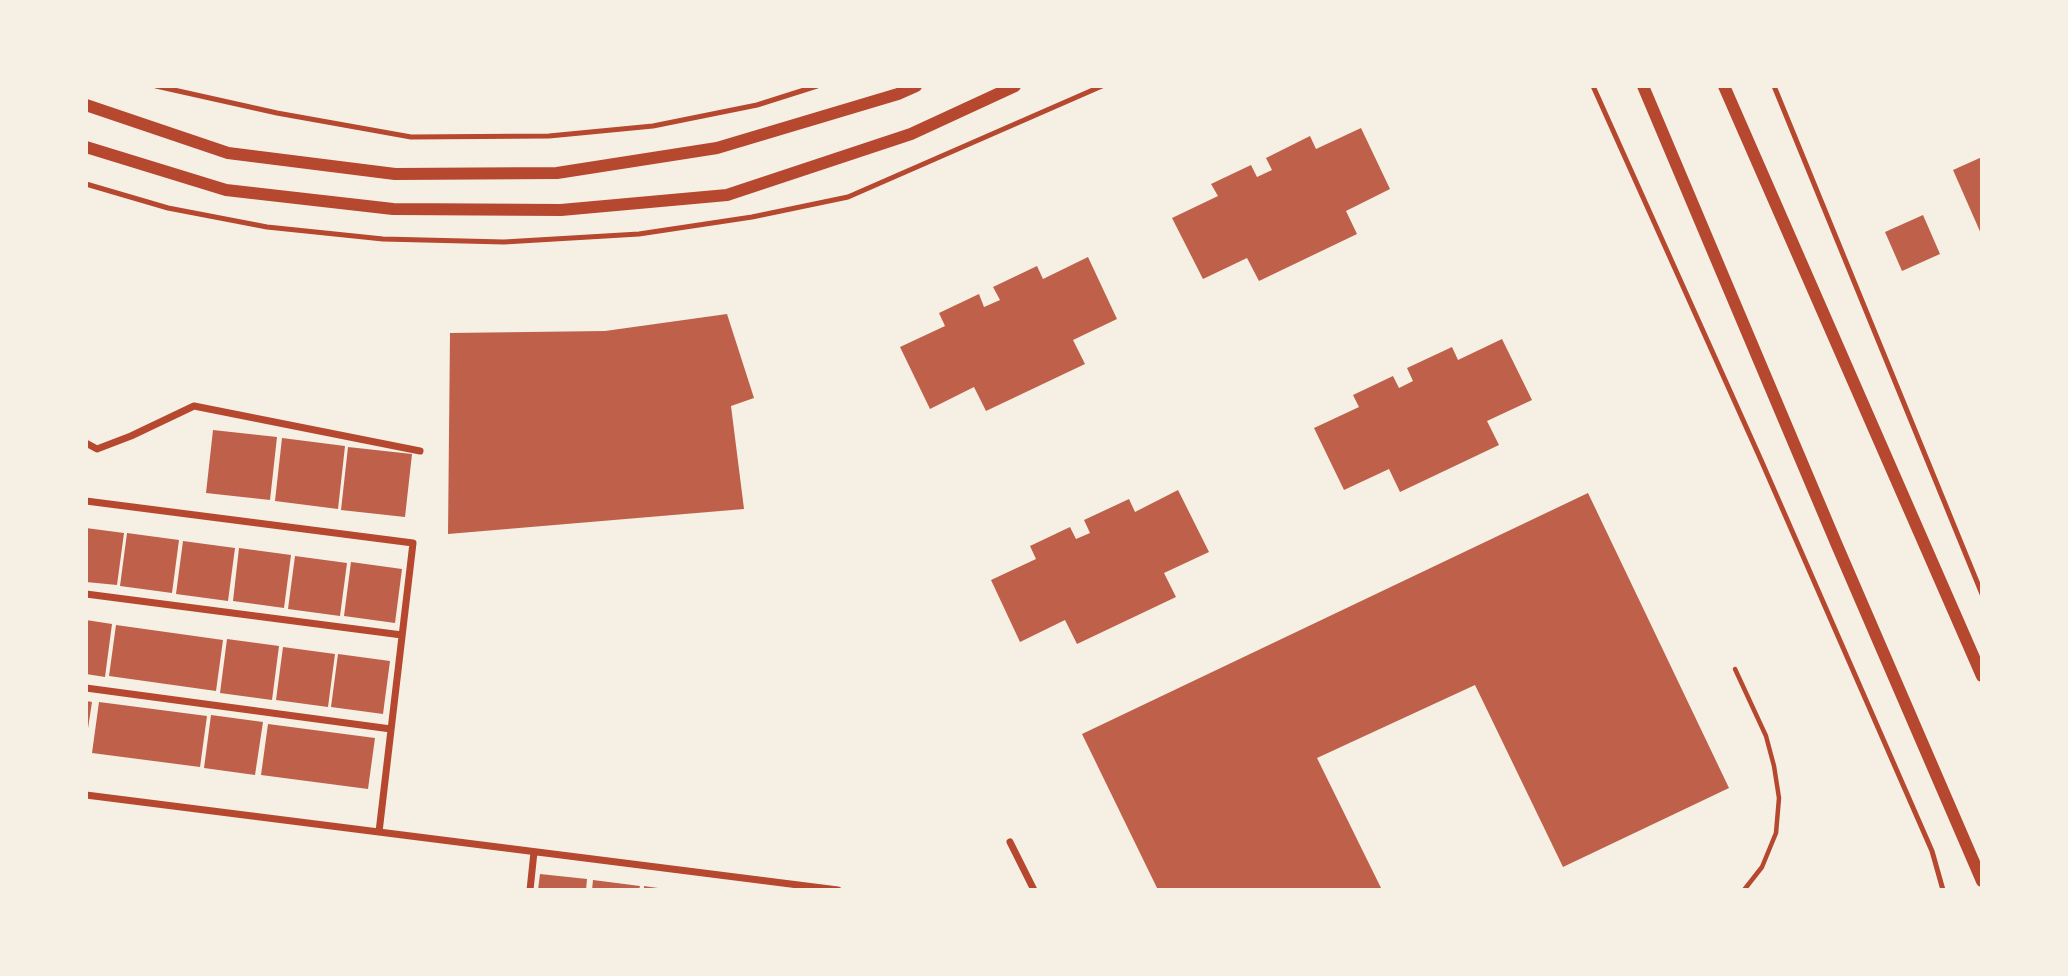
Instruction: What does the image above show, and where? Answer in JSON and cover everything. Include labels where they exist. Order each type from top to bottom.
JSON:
[{"type":"street","points":[[86,105],[228,153],[395,174],[557,173],[717,148],[898,94],[916,86]]},
{"type":"street","points":[[86,147],[226,190],[393,209],[561,210],[727,195],[911,134],[1015,86]]},
{"type":"street","points":[[1643,86],[1982,881]]},
{"type":"street","points":[[1724,86],[1982,676]]},
{"type":"street","points":[[86,443],[97,449],[194,406],[420,452]]},
{"type":"street","points":[[86,501],[413,543],[379,832]]},
{"type":"street","points":[[86,594],[402,635]]},
{"type":"street","points":[[86,688],[391,729]]},
{"type":"street","points":[[86,795],[838,890]]},
{"type":"street","points":[[1010,842],[1034,890]]},
{"type":"street","points":[[530,890],[534,852]]},
{"type":"lane","points":[[156,86],[277,113],[411,137],[550,136],[653,125],[757,105],[817,86]]},
{"type":"lane","points":[[86,184],[168,208],[267,227],[383,239],[504,242],[639,233],[751,217],[848,197],[1102,86]]},
{"type":"lane","points":[[1592,86],[1761,460],[1910,800],[1932,851],[1943,890]]},
{"type":"lane","points":[[1774,86],[1982,594]]},
{"type":"path","points":[[1735,669],[1766,736],[1779,797],[1776,833],[1762,867],[1744,890]]},
{"type":"building","points":[[1361,128],[1390,189],[1346,211],[1357,234],[1259,281],[1247,258],[1203,279],[1172,218],[1218,196],[1211,184],[1251,165],[1257,177],[1272,170],[1266,158],[1310,136],[1316,149]]},
{"type":"building","points":[[1982,157],[1982,236],[1953,170]]},
{"type":"building","points":[[1923,215],[1940,254],[1902,271],[1885,232]]},
{"type":"building","points":[[1088,257],[1117,319],[1073,340],[1085,364],[986,411],[974,387],[930,409],[900,347],[945,326],[939,313],[979,294],[984,307],[1000,300],[993,287],[1037,266],[1043,279]]},
{"type":"building","points":[[727,314],[754,398],[731,406],[744,509],[448,534],[450,333],[605,331]]},
{"type":"building","points":[[1502,339],[1532,400],[1487,421],[1499,445],[1400,492],[1389,469],[1344,490],[1314,428],[1359,407],[1353,395],[1393,376],[1399,388],[1413,381],[1407,368],[1452,347],[1458,360]]},
{"type":"building","points":[[213,430],[277,437],[270,500],[206,493]]},
{"type":"building","points":[[282,438],[345,446],[338,509],[275,501]]},
{"type":"building","points":[[348,447],[412,454],[405,517],[341,510]]},
{"type":"building","points":[[1178,490],[1209,552],[1164,573],[1176,597],[1077,644],[1065,620],[1020,642],[991,580],[1036,559],[1030,546],[1070,527],[1076,539],[1090,533],[1084,520],[1129,499],[1135,512]]},
{"type":"building","points":[[1588,493],[1729,788],[1563,867],[1475,685],[1317,758],[1382,890],[1158,890],[1082,734]]},
{"type":"building","points":[[86,528],[124,533],[117,585],[86,582]]},
{"type":"building","points":[[127,533],[179,540],[172,593],[120,586]]},
{"type":"building","points":[[183,541],[235,548],[228,601],[176,594]]},
{"type":"building","points":[[239,548],[291,555],[284,608],[233,601]]},
{"type":"building","points":[[295,556],[347,563],[340,616],[288,609]]},
{"type":"building","points":[[351,562],[402,569],[395,623],[344,616]]},
{"type":"building","points":[[86,620],[112,624],[105,677],[86,674]]},
{"type":"building","points":[[116,625],[223,640],[216,691],[109,676]]},
{"type":"building","points":[[227,639],[279,646],[272,700],[220,693]]},
{"type":"building","points":[[283,647],[335,654],[328,707],[276,700]]},
{"type":"building","points":[[338,654],[390,661],[383,714],[331,707]]},
{"type":"building","points":[[86,701],[92,702],[87,735],[86,735]]},
{"type":"building","points":[[99,702],[207,716],[200,767],[92,753]]},
{"type":"building","points":[[211,715],[263,722],[255,775],[204,768]]},
{"type":"building","points":[[268,724],[375,738],[368,789],[261,775]]},
{"type":"building","points":[[540,874],[587,879],[586,890],[538,890]]},
{"type":"building","points":[[593,880],[640,886],[639,890],[592,890]]},
{"type":"building","points":[[644,886],[665,889],[665,890],[644,890]]}]
